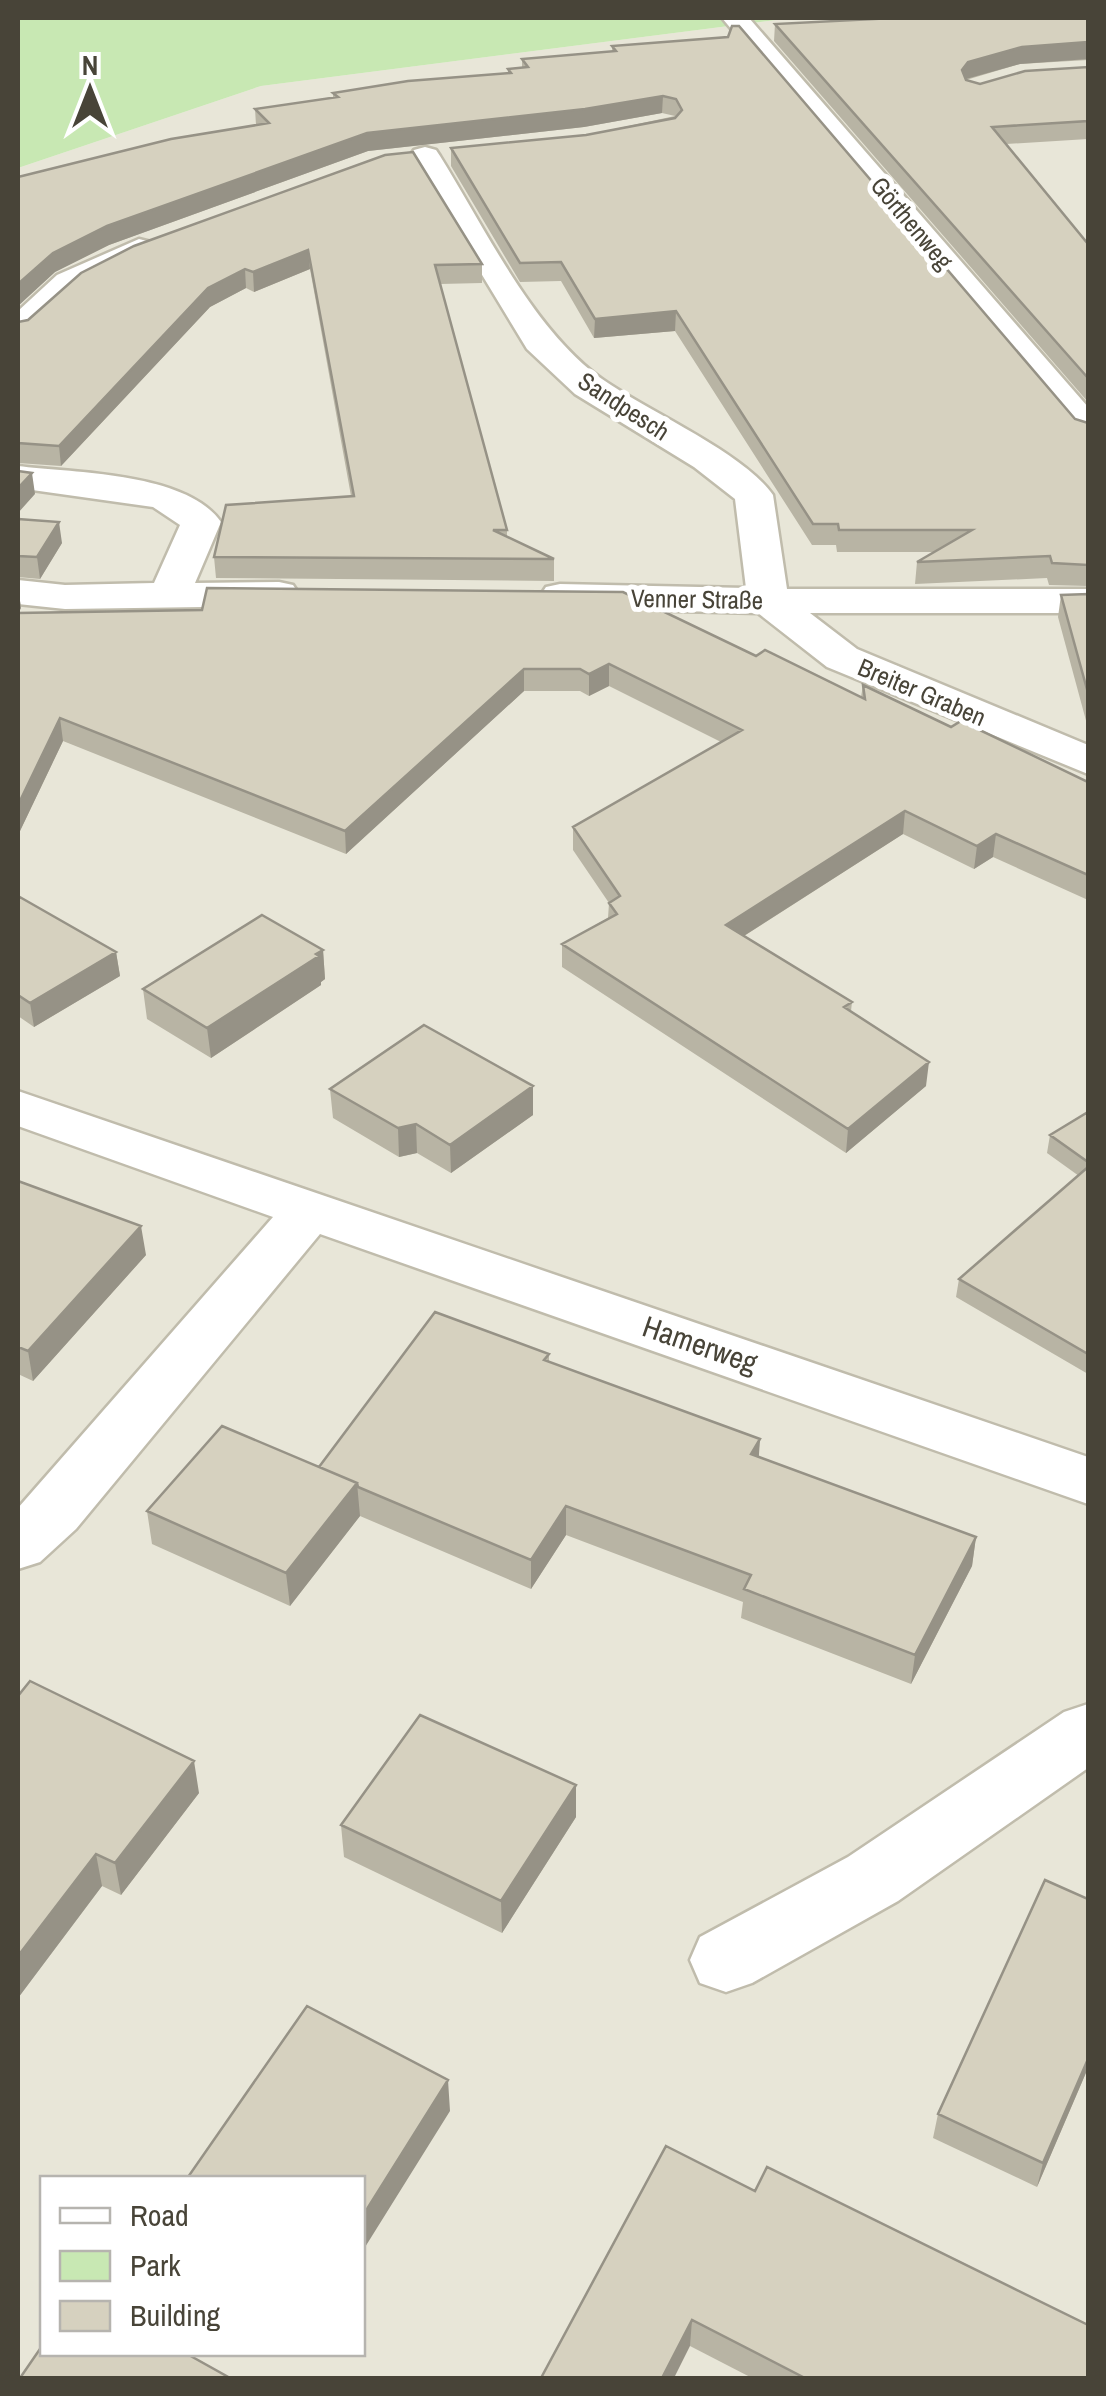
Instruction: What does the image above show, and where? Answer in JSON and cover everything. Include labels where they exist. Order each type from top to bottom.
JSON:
[{"type":"street","name":"Görthenweg","points":[[735,18],[1088,429]]},
{"type":"street","name":"Sandpesch","points":[[427,156],[540,342],[588,386],[707,459],[754,494],[768,601]]},
{"type":"street","points":[[18,329],[68,282],[160,242]]},
{"type":"street","points":[[18,477],[164,497],[201,522],[170,594]]},
{"type":"street","points":[[18,592],[65,597],[308,594]]},
{"type":"street","name":"Venner Straße","points":[[524,596],[768,601],[1088,600]]},
{"type":"street","points":[[18,615],[65,597]]},
{"type":"street","name":"Breiter Graben","points":[[768,601],[842,658],[1088,761]]},
{"type":"street","name":"Hamerweg","points":[[18,1108],[1088,1481]]},
{"type":"street","points":[[18,1545],[54,1512],[311,1208]]},
{"type":"street","points":[[726,1960],[873,1879],[1088,1732]]},
{"type":"shaded area","points":[[792,18],[1088,18],[1088,2378],[18,2378],[18,168],[261,86]]},
{"type":"green space","points":[[792,18],[261,86],[18,168],[18,20]]},
{"type":"building","points":[[894,18],[1088,18],[1088,42],[1022,47],[968,62],[962,70],[966,80],[980,84],[1025,71],[1088,67],[1088,121],[992,127],[1088,244],[1088,378],[775,24]]},
{"type":"building","points":[[732,26],[739,26],[1075,419],[1088,423],[1088,565],[1052,563],[1050,556],[917,562],[972,530],[839,530],[838,524],[813,524],[676,311],[595,319],[561,262],[520,263],[451,148],[586,135],[675,118],[682,110],[676,99],[663,96],[585,109],[367,133],[107,226],[53,253],[18,284],[18,177],[171,139],[269,123],[255,109],[338,97],[333,93],[408,81],[511,73],[508,69],[528,67],[522,59],[616,51],[612,46],[728,37]]},
{"type":"building","points":[[413,152],[482,264],[435,265],[507,530],[493,530],[554,559],[214,557],[226,505],[354,496],[308,250],[253,272],[245,269],[208,288],[59,446],[18,443],[18,322],[28,320],[81,273],[134,246],[385,155]]},
{"type":"building","points":[[18,471],[32,473],[18,488]]},
{"type":"building","points":[[18,519],[59,522],[37,557],[18,556]]},
{"type":"building","points":[[207,588],[623,592],[756,656],[765,650],[865,699],[863,685],[951,727],[961,721],[1088,782],[1088,875],[996,834],[977,846],[905,811],[726,925],[852,1002],[844,1007],[929,1062],[848,1129],[562,944],[617,914],[609,903],[620,896],[573,827],[742,730],[609,664],[589,674],[580,669],[524,669],[345,831],[60,718],[18,805],[18,613],[202,610]]},
{"type":"building","points":[[1088,594],[1088,693],[1061,595]]},
{"type":"building","points":[[18,896],[116,952],[30,1003],[18,995]]},
{"type":"building","points":[[262,915],[323,950],[207,1028],[143,989]]},
{"type":"building","points":[[424,1025],[533,1086],[450,1145],[416,1124],[398,1128],[330,1089]]},
{"type":"building","points":[[1088,1112],[1088,1162],[1050,1135]]},
{"type":"building","points":[[1088,1167],[1088,1354],[959,1279]]},
{"type":"building","points":[[18,1181],[141,1226],[28,1351],[18,1347]]},
{"type":"building","points":[[435,1312],[549,1354],[544,1360],[760,1439],[751,1454],[976,1537],[915,1655],[744,1589],[751,1575],[566,1506],[531,1560],[319,1467]]},
{"type":"building","points":[[222,1426],[357,1483],[286,1573],[147,1511]]},
{"type":"building","points":[[30,1681],[194,1761],[115,1863],[96,1854],[18,1956],[18,1696]]},
{"type":"building","points":[[420,1715],[576,1785],[501,1901],[341,1825]]},
{"type":"building","points":[[1045,1880],[1088,1899],[1088,2059],[1043,2163],[938,2114]]},
{"type":"building","points":[[307,2006],[448,2080],[365,2212],[365,2176],[189,2176]]},
{"type":"building","points":[[666,2146],[755,2191],[767,2167],[1088,2325],[1088,2378],[805,2378],[692,2320],[662,2378],[541,2378]]},
{"type":"building","points":[[40,2349],[40,2356],[191,2356],[230,2378],[20,2378]]}]
